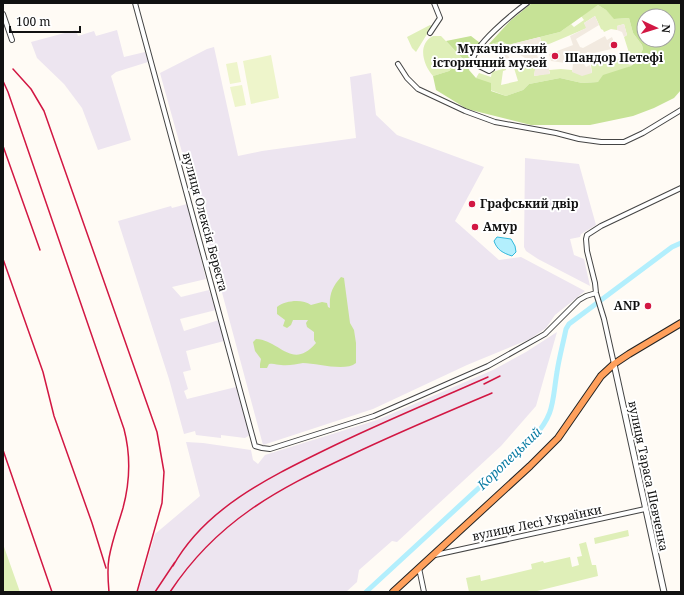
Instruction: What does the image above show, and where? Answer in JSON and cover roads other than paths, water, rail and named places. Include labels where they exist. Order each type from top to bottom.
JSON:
[{"type":"highway","points":[[393,592],[530,466],[558,438],[601,376],[614,364],[681,323]]},
{"type":"street","name":"вулиця Олексія Береста","points":[[135,3],[255,446],[270,449],[325,433],[374,416],[472,374],[504,358],[545,334],[580,300],[586,296],[597,295]]},
{"type":"street","points":[[430,33],[440,18],[434,3]]},
{"type":"street","points":[[492,69],[490,71],[477,65],[473,62],[473,57],[490,35],[527,3]]},
{"type":"street","points":[[3,14],[12,40]]},
{"type":"street","points":[[398,64],[407,78],[418,89],[465,111],[495,122],[556,133],[579,139],[600,142],[624,142],[643,133],[681,110]]},
{"type":"street","points":[[614,364],[586,245],[588,235],[601,226],[681,188]]},
{"type":"street","name":"вулиця Тараса Шевченка","points":[[614,364],[664,592]]},
{"type":"street","name":"вулиця Лесі Українки","points":[[432,556],[645,509]]},
{"type":"street","points":[[419,568],[424,592]]},
{"type":"water","points":[[497,237],[511,239],[515,246],[516,252],[512,256],[503,252],[497,247],[494,241]]},
{"type":"waterway","name":"Коропецький","points":[[366,592],[540,430],[549,414],[553,400],[560,356],[566,329],[569,324],[672,247],[681,243]]},
{"type":"railway","points":[[13,69],[31,89],[44,111],[157,432],[164,472],[162,503],[137,592]]},
{"type":"railway","points":[[3,81],[124,429],[128,449],[129,469],[123,508],[113,539],[109,558],[109,592]]},
{"type":"railway","points":[[3,146],[40,250]]},
{"type":"railway","points":[[3,259],[43,372],[54,416],[92,523],[106,568]]},
{"type":"railway","points":[[484,384],[500,376]]},
{"type":"railway","points":[[173,566],[186,545],[203,527],[241,496],[262,483],[347,439],[488,377]]},
{"type":"railway","points":[[170,592],[188,567],[228,527],[273,495],[298,481],[368,447],[492,393]]},
{"type":"railway","points":[[3,450],[52,592]]},
{"type":"railway","points":[[155,592],[175,562]]},
{"type":"place","name":"Шандор Петефі","points":[[614,45]]},
{"type":"place","name":"Мукачівський історичний музей","points":[[555,56]]},
{"type":"place","name":"Графський двір","points":[[472,204]]},
{"type":"place","name":"Амур","points":[[475,227]]},
{"type":"place","name":"ANP","points":[[648,306]]}]
